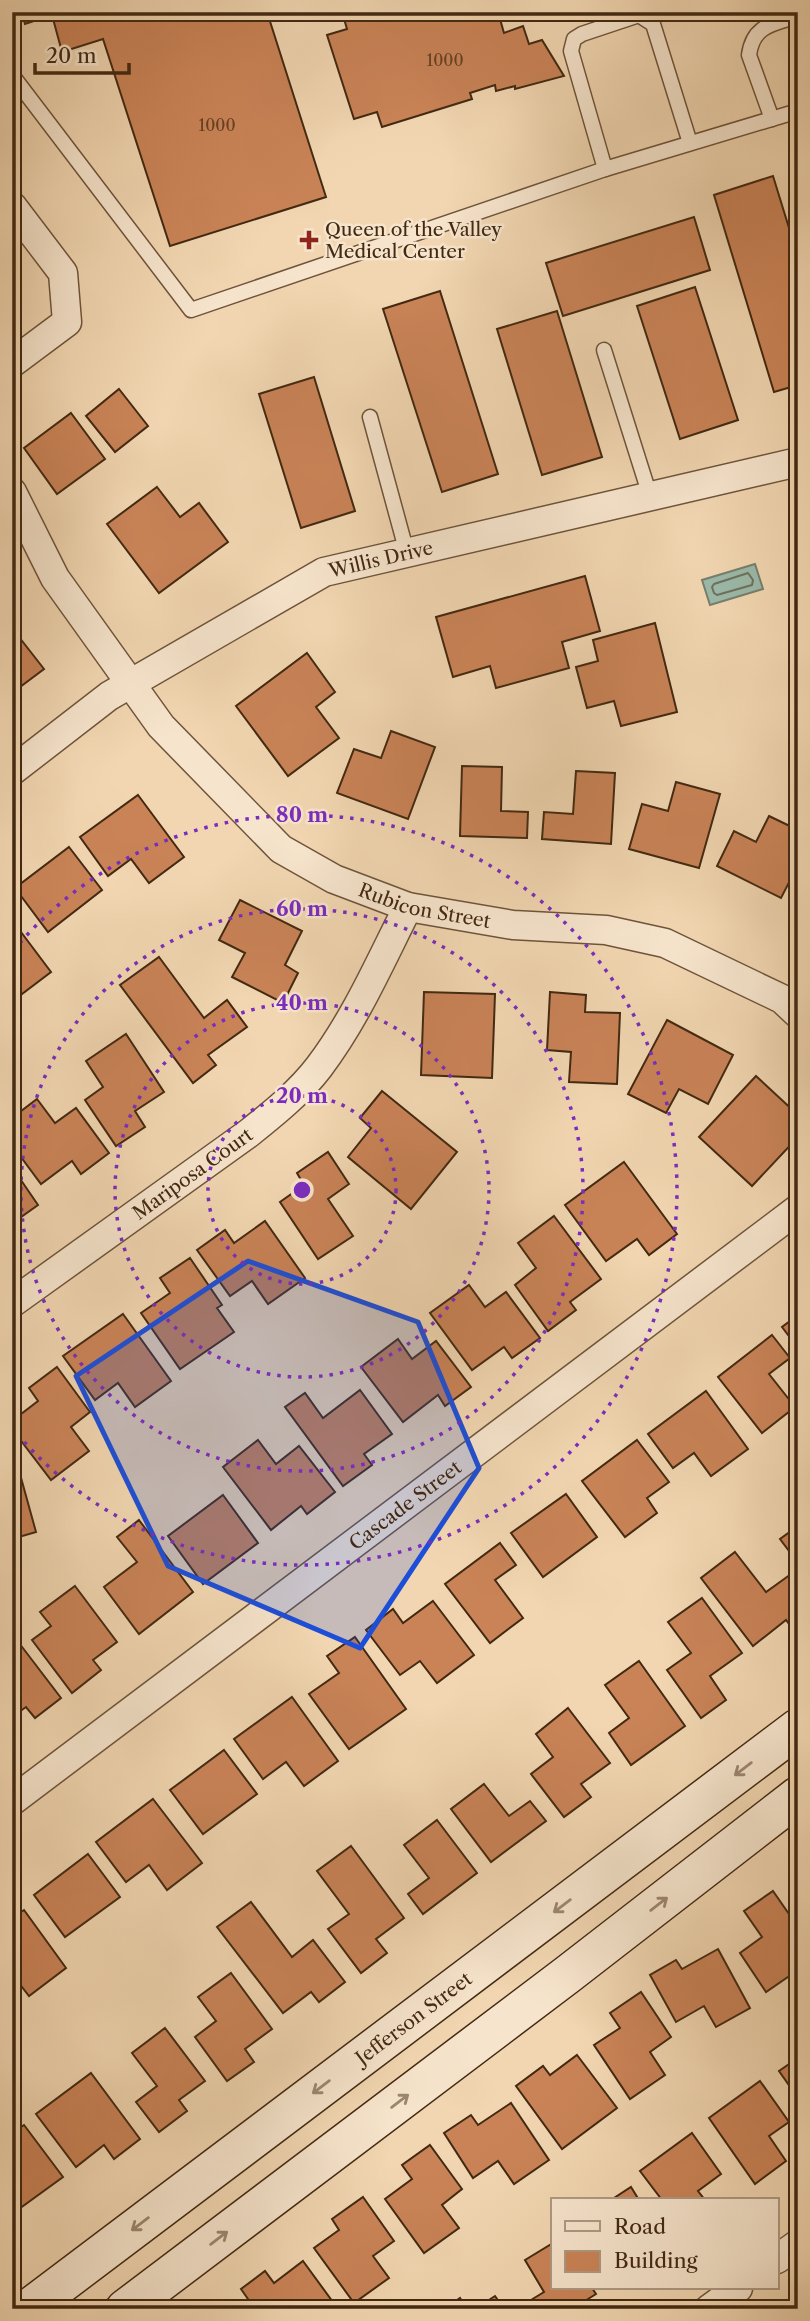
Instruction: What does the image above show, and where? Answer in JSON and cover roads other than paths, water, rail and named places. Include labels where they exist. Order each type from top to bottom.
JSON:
[{"type":"main road","name":"Jefferson Street","points":[[28,2309],[798,1728]]},
{"type":"main road","points":[[125,2309],[578,1967],[798,1796]]},
{"type":"street","points":[[12,206],[63,273],[67,322],[12,363]]},
{"type":"street","name":"Willis Drive","points":[[12,771],[109,696],[324,572],[798,462]]},
{"type":"street","name":"Rubicon Street","points":[[12,492],[55,578],[161,726],[281,849],[334,879],[408,907],[513,925],[606,930],[665,943],[782,999],[798,1014]]},
{"type":"street","name":"Mariposa Court","points":[[12,1303],[282,1107],[318,1069],[347,1027],[408,907]]},
{"type":"street","name":"Cascade Street","points":[[12,1801],[798,1209]]},
{"type":"street","points":[[778,2258],[798,2244]]},
{"type":"street","points":[[709,2309],[735,2290]]},
{"type":"lane","points":[[605,169],[571,51],[574,39],[582,34],[639,15],[653,24],[690,143]]},
{"type":"lane","points":[[772,119],[749,55],[751,45],[758,31],[798,16]]},
{"type":"lane","points":[[12,75],[191,310],[605,169],[798,111]]},
{"type":"lane","points":[[604,350],[650,496]]},
{"type":"lane","points":[[370,416],[407,553]]},
{"type":"water","points":[[755,564],[763,589],[710,605],[702,580]]},
{"type":"place","name":"Queen of the Valley Medical Center","points":[[309,240]]}]
